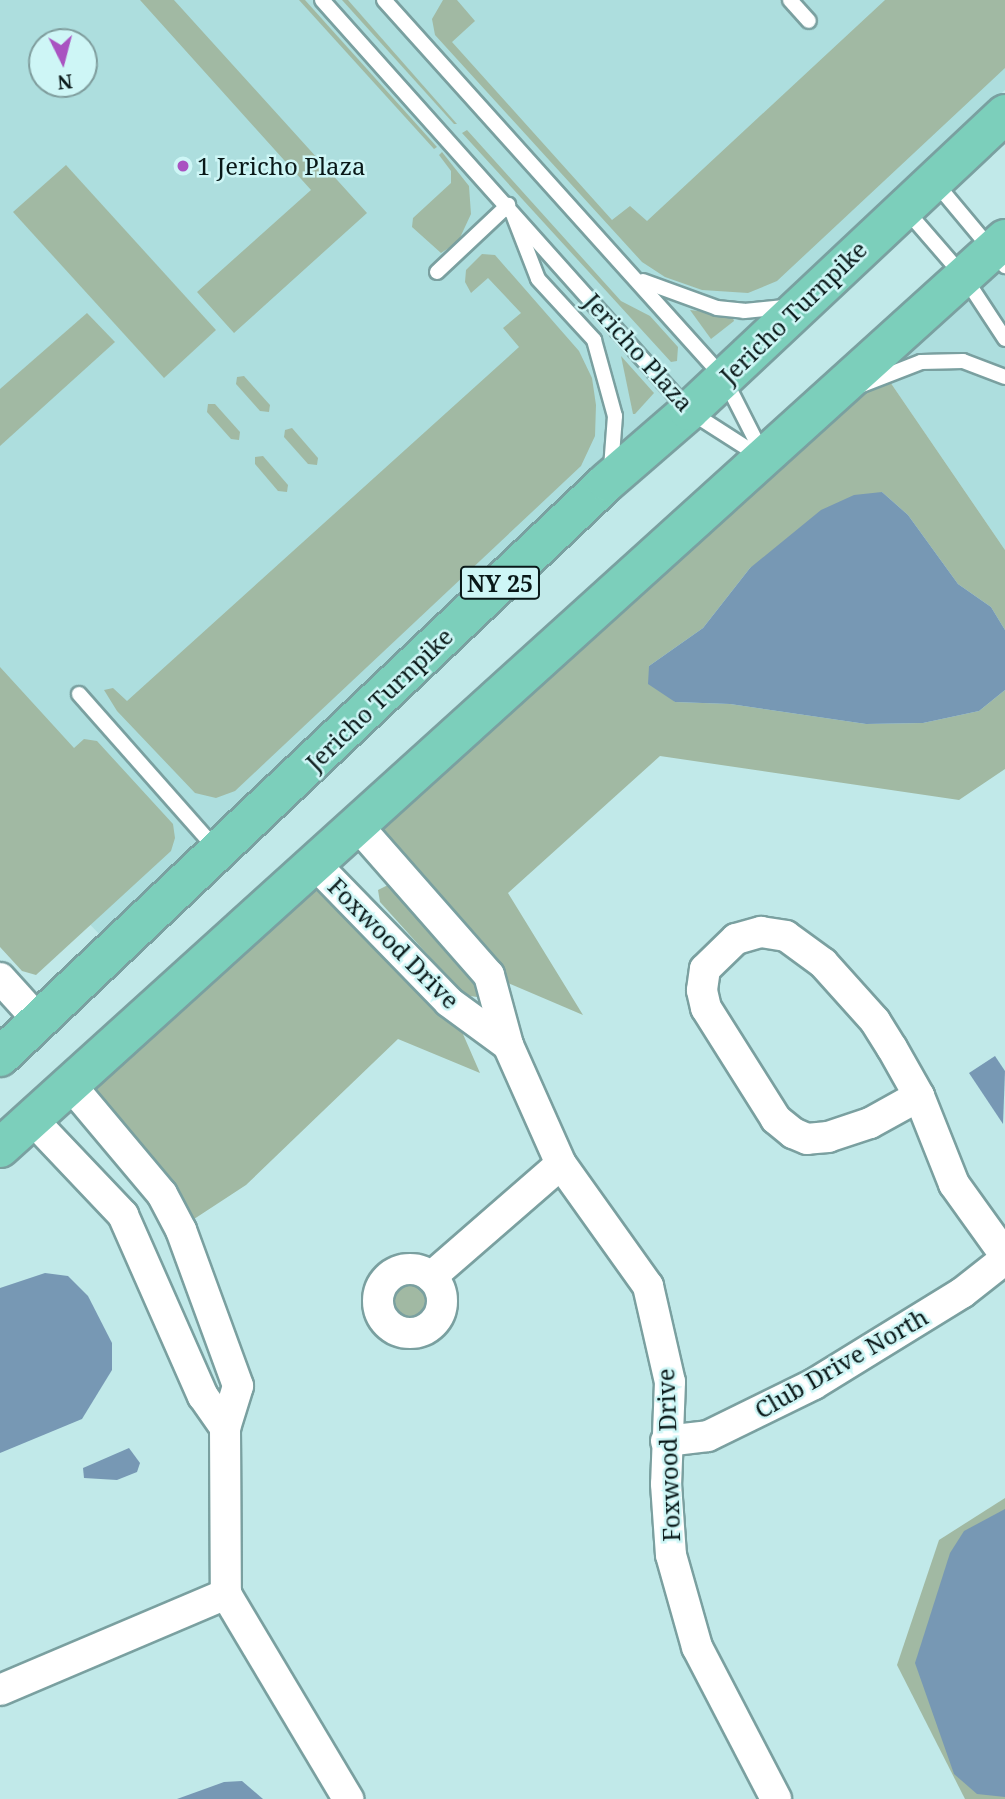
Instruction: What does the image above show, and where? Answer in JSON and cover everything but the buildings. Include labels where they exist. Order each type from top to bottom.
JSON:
[{"type":"main road","name":"Jericho Turnpike","points":[[0,1057],[607,482],[689,411],[903,206],[1005,114]]},
{"type":"main road","points":[[0,1148],[68,1082],[315,864],[965,278],[1001,252]]},
{"type":"street","name":"Foxwood Drive","points":[[357,825],[489,975],[508,1045],[561,1164],[648,1286],[670,1382],[666,1441],[671,1555],[697,1647],[776,1799]]},
{"type":"street","name":"Foxwood Drive","points":[[315,864],[449,1002],[508,1045]]},
{"type":"street","points":[[919,1096],[870,1123],[828,1136],[807,1139],[793,1133],[776,1119],[706,1008],[702,990],[705,969],[736,939],[761,932],[786,936],[823,963],[875,1021],[919,1096],[954,1184],[1005,1257]]},
{"type":"street","points":[[0,978],[38,1021]]},
{"type":"street","points":[[68,1082],[174,1212],[239,1386],[225,1428],[226,1594],[348,1799]]},
{"type":"street","points":[[31,1118],[130,1226],[203,1396],[225,1428]]},
{"type":"street","points":[[431,1277],[561,1164]]},
{"type":"street","name":"Club Drive North","points":[[666,1441],[708,1436],[814,1384],[962,1293],[1005,1257]]},
{"type":"street","points":[[0,1690],[226,1594]]},
{"type":"lane","name":"Jericho Plaza","points":[[322,0],[510,207],[689,411],[765,460]]},
{"type":"lane","name":"Jericho Plaza","points":[[384,0],[640,281],[724,378],[765,460]]},
{"type":"lane","points":[[790,0],[808,21]]},
{"type":"lane","points":[[933,180],[1001,252]]},
{"type":"lane","points":[[903,206],[965,278],[1005,339]]},
{"type":"lane","points":[[437,272],[510,207],[538,279],[594,340],[615,416],[607,482]]},
{"type":"lane","points":[[640,281],[717,308],[774,310],[804,303]]},
{"type":"lane","points":[[835,396],[921,362],[963,361],[1005,377]]},
{"type":"lane","points":[[79,694],[218,851]]},
{"type":"shaded area","points":[[0,0],[1005,0],[1005,90],[101,936],[0,830]]},
{"type":"shaded area","points":[[1005,239],[1005,550],[886,376],[835,396]]},
{"type":"shaded area","points":[[882,492],[908,515],[958,584],[991,607],[1005,630],[1005,690],[979,711],[923,723],[866,724],[730,704],[675,702],[648,684],[649,666],[703,628],[750,568],[821,510],[854,495]]},
{"type":"shaded area","points":[[995,1056],[1005,1071],[1003,1124],[969,1073]]},
{"type":"shaded area","points":[[45,1273],[68,1276],[88,1296],[112,1343],[112,1370],[82,1419],[0,1453],[0,1288]]},
{"type":"shaded area","points":[[129,1448],[140,1463],[137,1472],[117,1480],[84,1478],[83,1468]]},
{"type":"shaded area","points":[[1005,1509],[1005,1797],[977,1794],[954,1774],[915,1663],[950,1553],[964,1531]]},
{"type":"shaded area","points":[[242,1781],[263,1799],[177,1799],[224,1782]]},
{"type":"green space","points":[[140,0],[174,0],[367,213],[234,333],[197,292],[311,190]]},
{"type":"green space","points":[[299,0],[305,0],[437,147],[434,149]]},
{"type":"green space","points":[[342,0],[348,0],[457,124],[454,124]]},
{"type":"green space","points":[[443,0],[457,0],[475,21],[452,42],[612,220],[630,206],[647,221],[885,0],[1005,0],[1005,68],[777,281],[748,293],[702,290],[665,277],[642,262],[435,35],[432,19]]},
{"type":"green space","points":[[467,130],[621,301],[650,316],[678,347],[677,361],[671,362],[462,133]]},
{"type":"green space","points":[[442,152],[469,186],[471,214],[458,242],[441,253],[412,227],[413,218],[451,183],[451,171],[439,155]]},
{"type":"green space","points":[[66,165],[216,330],[164,378],[13,212]]},
{"type":"green space","points":[[482,254],[495,255],[579,351],[592,378],[596,405],[595,436],[581,466],[235,791],[216,798],[195,793],[117,711],[104,690],[113,688],[127,701],[519,347],[503,328],[521,313],[488,278],[471,293],[465,282],[466,270]]},
{"type":"green space","points":[[690,310],[732,315],[734,321],[711,339]]},
{"type":"green space","points":[[87,313],[115,342],[0,446],[0,389]]},
{"type":"green space","points":[[621,356],[654,393],[635,414],[633,414]]},
{"type":"green space","points":[[244,376],[270,405],[269,412],[260,411],[236,384],[237,377]]},
{"type":"green space","points":[[886,376],[1005,550],[1005,630],[991,607],[958,584],[908,515],[882,492],[750,568],[703,628],[649,666],[675,702],[730,704],[866,724],[923,723],[979,711],[1005,690],[1005,769],[959,800],[660,756],[508,893],[583,1015],[489,975],[357,825],[748,479]]},
{"type":"green space","points":[[208,404],[215,404],[240,432],[239,440],[231,439],[207,412]]},
{"type":"green space","points":[[292,428],[318,458],[317,465],[308,464],[284,437],[285,430]]},
{"type":"green space","points":[[263,456],[288,485],[287,492],[278,491],[255,464],[255,457]]},
{"type":"green space","points":[[0,667],[74,748],[84,739],[97,741],[173,824],[175,838],[171,851],[36,975],[22,971],[0,947]]},
{"type":"green space","points":[[315,864],[449,1002],[480,1073],[398,1039],[246,1185],[191,1221],[164,1176],[81,1072]]},
{"type":"green space","points":[[388,885],[482,982],[483,998],[464,995],[380,902],[378,890]]},
{"type":"green space","points":[[410,1277],[427,1284],[434,1301],[427,1318],[410,1325],[393,1318],[386,1301],[393,1284]]},
{"type":"green space","points":[[1005,1498],[1005,1799],[965,1799],[897,1665],[939,1540]]},
{"type":"place","name":"1 Jericho Plaza","points":[[183,166]]}]
